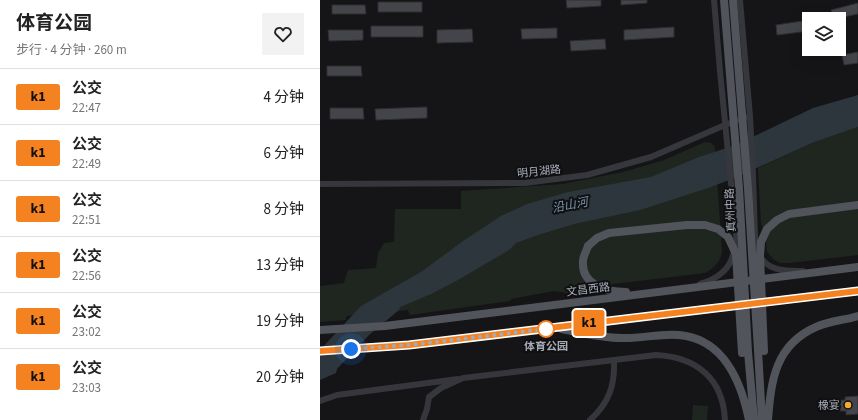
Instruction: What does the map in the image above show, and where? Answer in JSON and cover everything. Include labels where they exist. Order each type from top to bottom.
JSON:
[{"type":"main road","name":"真州中路","points":[[724,0],[740,188],[745,353],[751,387],[754,420]]},
{"type":"main road","name":"真州中路","points":[[733,0],[761,350],[760,384],[762,420]]},
{"type":"main road","points":[[761,350],[760,256],[761,242],[767,229],[777,220],[788,214],[858,205]]},
{"type":"main road","points":[[666,291],[619,292],[601,288],[590,281],[584,270],[583,260],[588,246],[597,238],[609,233],[687,225],[705,225],[718,229],[728,237],[736,254],[745,353]]},
{"type":"main road","name":"文昌西路","points":[[320,330],[385,326],[855,267]]},
{"type":"main road","points":[[320,351],[409,345],[858,291]]},
{"type":"main road","points":[[768,420],[770,394],[776,367],[785,351],[798,337],[816,327],[858,316]]},
{"type":"main road","points":[[555,328],[593,336],[622,338],[680,335],[705,342],[722,356],[735,375],[746,405],[749,420]]},
{"type":"street","name":"真州中路","points":[[714,0],[743,305]]},
{"type":"street","points":[[740,0],[750,116],[758,303]]},
{"type":"street","name":"明月湖路","points":[[320,184],[525,184],[587,175],[651,157],[750,116]]},
{"type":"street","points":[[687,288],[706,282],[722,274],[733,255],[736,235]]},
{"type":"street","points":[[755,236],[759,254],[766,264],[779,270],[829,271]]},
{"type":"street","points":[[320,401],[337,395],[554,366],[565,367],[656,355],[670,356],[689,362],[707,373],[719,392],[724,409],[725,420]]},
{"type":"street","points":[[590,420],[597,414],[605,403],[612,386],[614,378],[614,361]]},
{"type":"street","points":[[423,420],[429,397],[441,388],[463,378]]},
{"type":"shaded area","points":[[858,127],[858,255],[789,263],[780,263],[773,259],[767,252],[766,240],[761,223],[758,168],[812,143]]},
{"type":"shaded area","points":[[705,142],[711,143],[715,147],[722,252],[716,265],[705,273],[605,285],[567,293],[554,291],[511,299],[510,301],[410,315],[408,310],[346,316],[346,320],[320,322],[320,286],[344,283],[348,270],[376,268],[378,253],[384,243],[394,242],[395,209],[461,209],[461,191],[563,184],[623,172],[664,160]]},
{"type":"shaded area","points":[[693,405],[708,406],[707,420],[692,420]]},
{"type":"water","name":"沿山河","points":[[858,95],[858,127],[812,143],[737,177],[708,188],[640,210],[574,224],[516,243],[509,250],[458,280],[431,294],[400,307],[399,310],[369,335],[337,369],[336,373],[320,380],[320,350],[361,306],[421,272],[463,241],[501,216],[527,204],[568,192],[651,177],[699,157],[736,145],[813,108]]},
{"type":"building","points":[[566,0],[601,0],[601,6],[567,8]]},
{"type":"building","points":[[621,0],[647,0],[647,3],[621,5]]},
{"type":"building","points":[[378,2],[422,2],[422,12],[378,12]]},
{"type":"building","points":[[858,3],[858,14],[846,16],[846,12],[832,12],[831,10]]},
{"type":"building","points":[[332,5],[365,5],[366,14],[332,14]]},
{"type":"building","points":[[802,21],[802,32],[777,35],[776,25]]},
{"type":"building","points":[[371,26],[423,26],[423,37],[371,37]]},
{"type":"building","points":[[674,27],[674,37],[624,40],[624,30]]},
{"type":"building","points":[[557,28],[557,38],[522,39],[521,29]]},
{"type":"building","points":[[472,29],[473,42],[437,43],[437,30]]},
{"type":"building","points":[[328,30],[363,30],[363,40],[329,41]]},
{"type":"building","points":[[605,39],[606,49],[571,51],[570,41]]},
{"type":"building","points":[[858,52],[858,63],[844,65],[842,56],[846,56],[846,54]]},
{"type":"building","points":[[327,66],[361,66],[362,76],[327,76]]},
{"type":"building","points":[[427,107],[427,118],[376,120],[375,109]]},
{"type":"building","points":[[330,108],[363,108],[364,119],[330,119]]},
{"type":"building","name":"橡宴","points":[[858,396],[858,414],[846,415],[846,411],[838,411],[837,400],[845,400],[845,397]]},
{"type":"bus line","name":"k1","points":[[320,351],[409,345],[858,291]]},
{"type":"place","name":"体育公园","points":[[546,329]]},
{"type":"place","name":"橡宴","points":[[848,405]]},
{"type":"route","points":[[351,349],[409,345],[546,329]]}]
